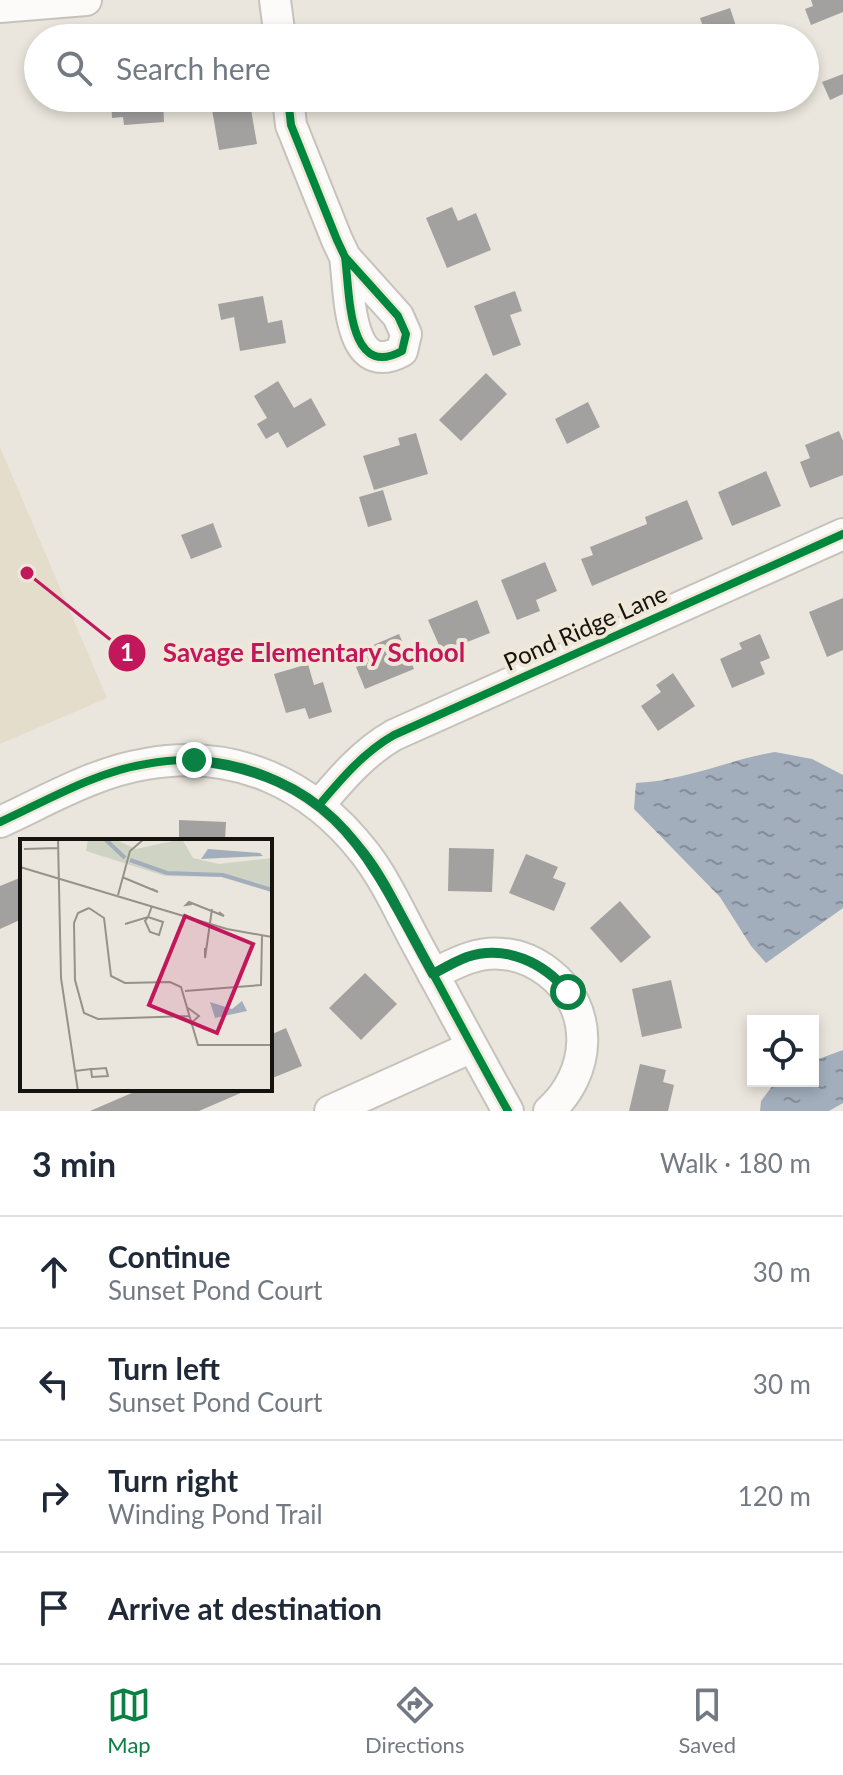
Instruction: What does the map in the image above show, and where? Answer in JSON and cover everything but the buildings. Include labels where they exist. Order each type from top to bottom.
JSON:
[{"type":"street","points":[[0,7],[86,0]]},
{"type":"street","points":[[275,0],[278,24]]},
{"type":"street","points":[[290,112],[291,125],[345,257]]},
{"type":"street","name":"Pond Ridge Lane","points":[[320,804],[377,744],[394,735],[843,534]]},
{"type":"street","points":[[0,822],[118,771],[178,760],[216,763],[262,774],[320,804],[365,853],[508,1111]]},
{"type":"street","points":[[433,974],[469,956],[503,954],[528,960],[563,986],[577,1007],[583,1049],[571,1086],[549,1111]]},
{"type":"street","points":[[330,1111],[472,1047]]},
{"type":"shaded area","points":[[0,447],[107,698],[0,744]]},
{"type":"water","points":[[775,752],[812,759],[843,775],[843,908],[766,963],[751,946],[720,897],[634,809],[636,783],[689,774]]},
{"type":"water","points":[[843,1050],[843,1103],[829,1111],[760,1111],[761,1101],[772,1087],[819,1087],[819,1059]]},
{"type":"cycle path","points":[[290,112],[291,125],[345,257]]},
{"type":"cycle path","points":[[345,257],[398,316],[406,334],[402,351],[384,357],[371,354],[361,344],[351,310],[345,257]]},
{"type":"cycle path","points":[[320,804],[363,757],[394,735],[843,534]]},
{"type":"cycle path","points":[[0,822],[108,773],[178,760],[210,761],[239,767],[268,776],[294,790],[320,807],[343,828],[372,863],[508,1111]]},
{"type":"place","name":"Savage Elementary School","points":[[27,573]]},
{"type":"route","points":[[194,760],[262,774],[320,804],[365,853],[433,974],[469,956],[503,954],[528,960],[543,968],[568,992]]}]
